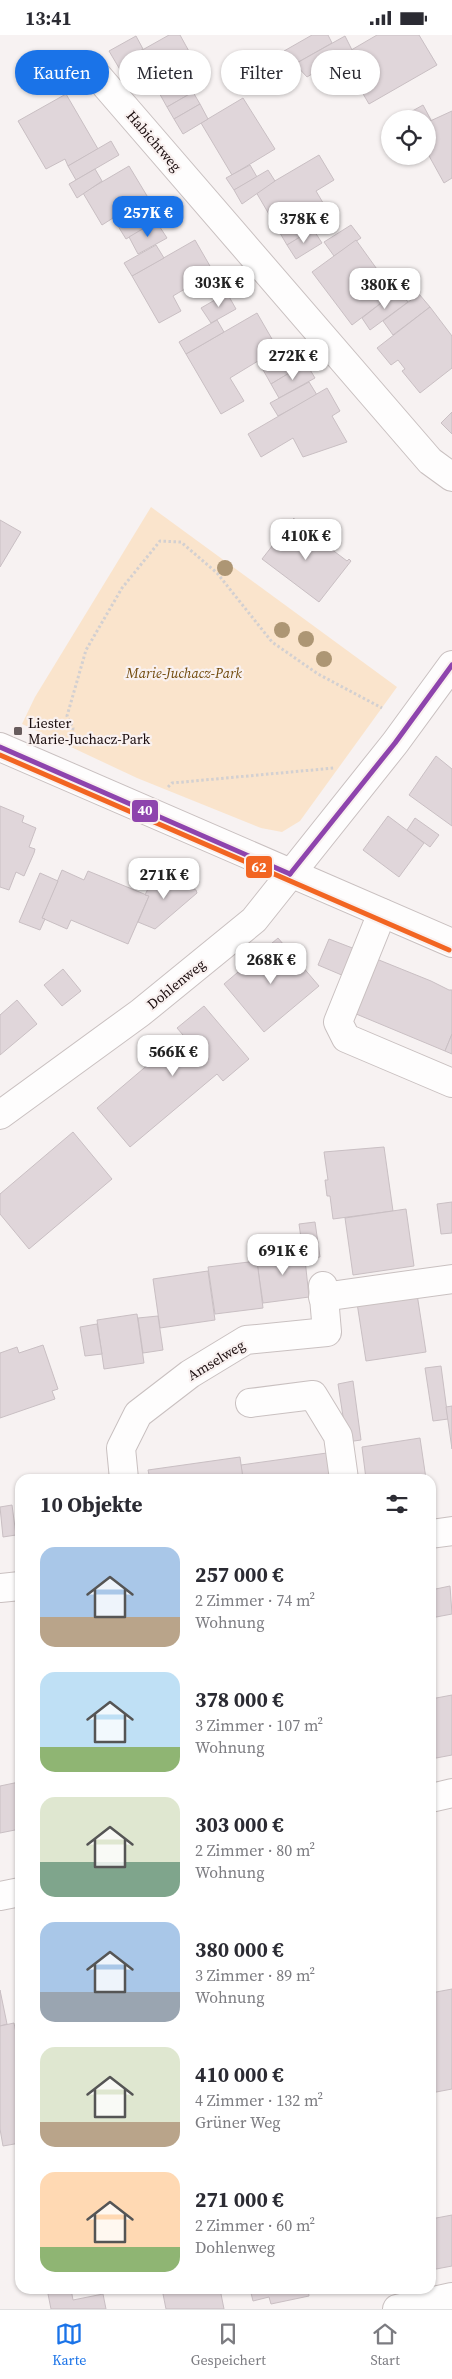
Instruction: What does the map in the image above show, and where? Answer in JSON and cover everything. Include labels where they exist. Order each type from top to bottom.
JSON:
[{"type":"street","name":"Habichtweg","points":[[109,88],[430,461],[452,477]]},
{"type":"street","name":"Dohlenweg","points":[[0,1115],[140,1013],[254,920],[365,781],[452,665]]},
{"type":"street","points":[[0,747],[452,943]]},
{"type":"street","points":[[382,913],[338,1022],[346,1038],[452,1083]]},
{"type":"street","name":"Amselweg","points":[[124,1474],[121,1448],[138,1414],[190,1374],[246,1340],[328,1332],[323,1291],[452,1279]]},
{"type":"street","points":[[250,1403],[313,1395],[338,1436],[343,1474]]},
{"type":"street","points":[[436,1533],[452,1531]]},
{"type":"street","points":[[0,1588],[15,1586]]},
{"type":"street","points":[[436,1797],[452,1793]]},
{"type":"street","points":[[0,1896],[15,1893]]},
{"type":"street","points":[[397,2309],[439,2302]]},
{"type":"path","points":[[44,767],[60,743],[71,741],[73,727],[67,716],[86,650],[122,588],[160,541],[181,542],[217,573],[272,642],[318,675],[410,723]]},
{"type":"path","points":[[143,810],[172,783],[345,767],[365,781]]},
{"type":"green space","name":"Marie-Juchacz-Park","points":[[151,507],[397,687],[300,821],[282,832],[261,828],[137,778],[22,724],[35,697]]},
{"type":"building","points":[[169,35],[180,35],[188,50],[142,50]]},
{"type":"building","points":[[312,35],[328,35],[332,43],[320,50],[311,50],[311,55],[301,61],[301,50],[286,50]]},
{"type":"building","points":[[377,35],[419,35],[437,65],[369,104],[364,95],[380,95],[380,50],[351,50]]},
{"type":"building","points":[[136,36],[143,49],[119,50],[119,68],[109,51]]},
{"type":"building","points":[[345,36],[352,50],[320,50]]},
{"type":"building","points":[[311,55],[311,75],[307,77],[301,70],[301,61]]},
{"type":"building","points":[[67,95],[98,149],[68,166],[65,159],[46,169],[18,121]]},
{"type":"building","points":[[160,95],[188,95],[167,107]]},
{"type":"building","points":[[188,95],[195,95],[200,104],[174,119],[167,107]]},
{"type":"building","points":[[243,98],[275,149],[232,175],[201,123]]},
{"type":"building","points":[[200,104],[208,119],[183,134],[174,119]]},
{"type":"building","points":[[423,105],[426,110],[414,110]]},
{"type":"building","points":[[452,111],[452,178],[444,183],[434,165],[436,165],[436,118]]},
{"type":"building","points":[[111,141],[119,155],[76,180],[68,166]]},
{"type":"building","points":[[319,155],[334,180],[316,191],[332,218],[287,245],[256,192]]},
{"type":"building","points":[[250,165],[257,177],[234,190],[226,178]]},
{"type":"building","points":[[129,166],[161,219],[126,239],[113,218],[102,225],[83,193]]},
{"type":"building","points":[[95,169],[102,181],[77,198],[69,184]]},
{"type":"building","points":[[268,170],[275,181],[242,204],[234,190]]},
{"type":"building","points":[[156,221],[167,238],[138,254],[129,237]]},
{"type":"building","points":[[351,225],[361,238],[334,256],[324,242]]},
{"type":"building","points":[[313,229],[322,243],[296,259],[287,245]]},
{"type":"building","points":[[195,240],[214,273],[199,281],[200,284],[196,286],[195,283],[173,296],[181,311],[159,323],[132,276]]},
{"type":"building","points":[[356,240],[379,272],[370,279],[385,300],[352,325],[312,272]]},
{"type":"building","points":[[156,245],[164,258],[132,276],[124,263]]},
{"type":"building","points":[[398,290],[408,302],[370,330],[362,318]]},
{"type":"building","points":[[227,293],[236,309],[211,323],[201,308]]},
{"type":"building","points":[[419,294],[430,307],[393,335],[383,321]]},
{"type":"building","points":[[430,307],[452,336],[452,368],[420,393],[402,371],[405,369],[398,360],[391,365],[377,348]]},
{"type":"building","points":[[257,313],[291,372],[271,384],[258,361],[230,378],[244,401],[221,414],[186,354]]},
{"type":"building","points":[[217,320],[224,332],[186,354],[179,342]]},
{"type":"building","points":[[306,363],[315,378],[279,398],[271,384]]},
{"type":"building","points":[[309,382],[317,395],[278,416],[270,403]]},
{"type":"building","points":[[327,388],[340,411],[332,416],[347,442],[303,457],[293,438],[261,457],[248,434]]},
{"type":"building","points":[[452,412],[452,434],[441,423]]},
{"type":"building","points":[[294,518],[294,521],[347,561],[349,559],[351,561],[319,602],[262,559]]},
{"type":"building","points":[[0,520],[21,532],[0,567]]},
{"type":"building","points":[[436,756],[452,769],[452,826],[409,795]]},
{"type":"building","points":[[0,806],[24,816],[22,822],[36,828],[29,847],[35,849],[34,853],[24,876],[16,872],[9,890],[0,887]]},
{"type":"building","points":[[388,816],[424,843],[399,877],[363,850]]},
{"type":"building","points":[[415,818],[439,835],[430,847],[407,830]]},
{"type":"building","points":[[62,870],[84,880],[88,871],[149,896],[128,944],[71,920],[67,929],[42,918]]},
{"type":"building","points":[[40,873],[58,881],[42,918],[45,919],[40,930],[19,922]]},
{"type":"building","points":[[159,874],[196,890],[197,893],[155,929],[138,922],[149,896],[145,895],[154,876]]},
{"type":"building","points":[[278,938],[319,986],[264,1032],[224,984]]},
{"type":"building","points":[[329,939],[355,949],[344,976],[318,965]]},
{"type":"building","points":[[374,958],[452,990],[452,1034],[445,1051],[349,1011]]},
{"type":"building","points":[[63,969],[81,991],[62,1006],[44,985]]},
{"type":"building","points":[[17,1000],[37,1024],[0,1055],[0,1015]]},
{"type":"building","points":[[204,1006],[249,1059],[223,1081],[217,1074],[130,1147],[97,1108],[183,1035],[177,1028]]},
{"type":"building","points":[[452,1034],[452,1054],[445,1051]]},
{"type":"building","points":[[73,1132],[112,1179],[29,1249],[0,1214],[0,1194]]},
{"type":"building","points":[[384,1147],[393,1211],[333,1219],[330,1196],[327,1196],[325,1180],[328,1180],[324,1152]]},
{"type":"building","points":[[452,1202],[452,1233],[441,1234],[437,1204]]},
{"type":"building","points":[[406,1209],[414,1266],[353,1275],[345,1218]]},
{"type":"building","points":[[315,1222],[320,1257],[304,1259],[299,1224]]},
{"type":"building","points":[[304,1250],[309,1297],[263,1303],[256,1256]]},
{"type":"building","points":[[257,1261],[263,1308],[215,1314],[208,1267]]},
{"type":"building","points":[[208,1271],[215,1320],[160,1328],[153,1279]]},
{"type":"building","points":[[417,1294],[426,1352],[366,1361],[357,1303]]},
{"type":"building","points":[[137,1314],[144,1363],[104,1369],[97,1320]]},
{"type":"building","points":[[158,1316],[163,1350],[143,1353],[138,1318]]},
{"type":"building","points":[[97,1324],[102,1354],[85,1356],[80,1327]]},
{"type":"building","points":[[43,1345],[58,1389],[52,1391],[55,1399],[0,1418],[0,1353],[17,1347],[19,1353]]},
{"type":"building","points":[[441,1366],[448,1419],[433,1421],[425,1368]]},
{"type":"building","points":[[353,1381],[361,1440],[347,1442],[338,1384]]},
{"type":"building","points":[[452,1406],[452,1449],[446,1407]]},
{"type":"building","points":[[420,1438],[425,1474],[365,1474],[362,1447]]},
{"type":"building","points":[[334,1452],[337,1474],[242,1474],[241,1465]]},
{"type":"building","points":[[240,1457],[242,1474],[149,1474],[148,1470]]},
{"type":"building","points":[[12,1505],[15,1535],[3,1537],[0,1507]]},
{"type":"building","points":[[450,1586],[452,1614],[436,1617],[436,1589]]},
{"type":"building","points":[[452,1695],[452,1755],[436,1758],[436,1698]]},
{"type":"building","points":[[15,1783],[15,1830],[0,1833],[0,1786]]},
{"type":"building","points":[[452,1989],[452,2089],[436,2092],[436,1992]]},
{"type":"building","points":[[0,1990],[7,2024],[0,2026]]},
{"type":"building","points":[[14,2023],[15,2028],[15,2144],[3,2146],[0,2129],[0,2026]]},
{"type":"building","points":[[452,2215],[452,2266],[436,2269],[436,2218]]},
{"type":"building","points":[[48,2294],[72,2294],[73,2300],[103,2294],[106,2309],[51,2309]]},
{"type":"building","points":[[163,2294],[221,2294],[224,2309],[166,2309]]},
{"type":"building","points":[[251,2294],[309,2294],[309,2296],[271,2304],[269,2297],[253,2301]]},
{"type":"transit line","name":"40","points":[[290,874],[395,743],[452,665]]},
{"type":"transit line","name":"40","points":[[0,747],[290,874]]},
{"type":"transit line","name":"62","points":[[0,755],[449,950]]},
{"type":"place","name":"Liester Marie-Juchacz-Park","points":[[18,731]]}]
